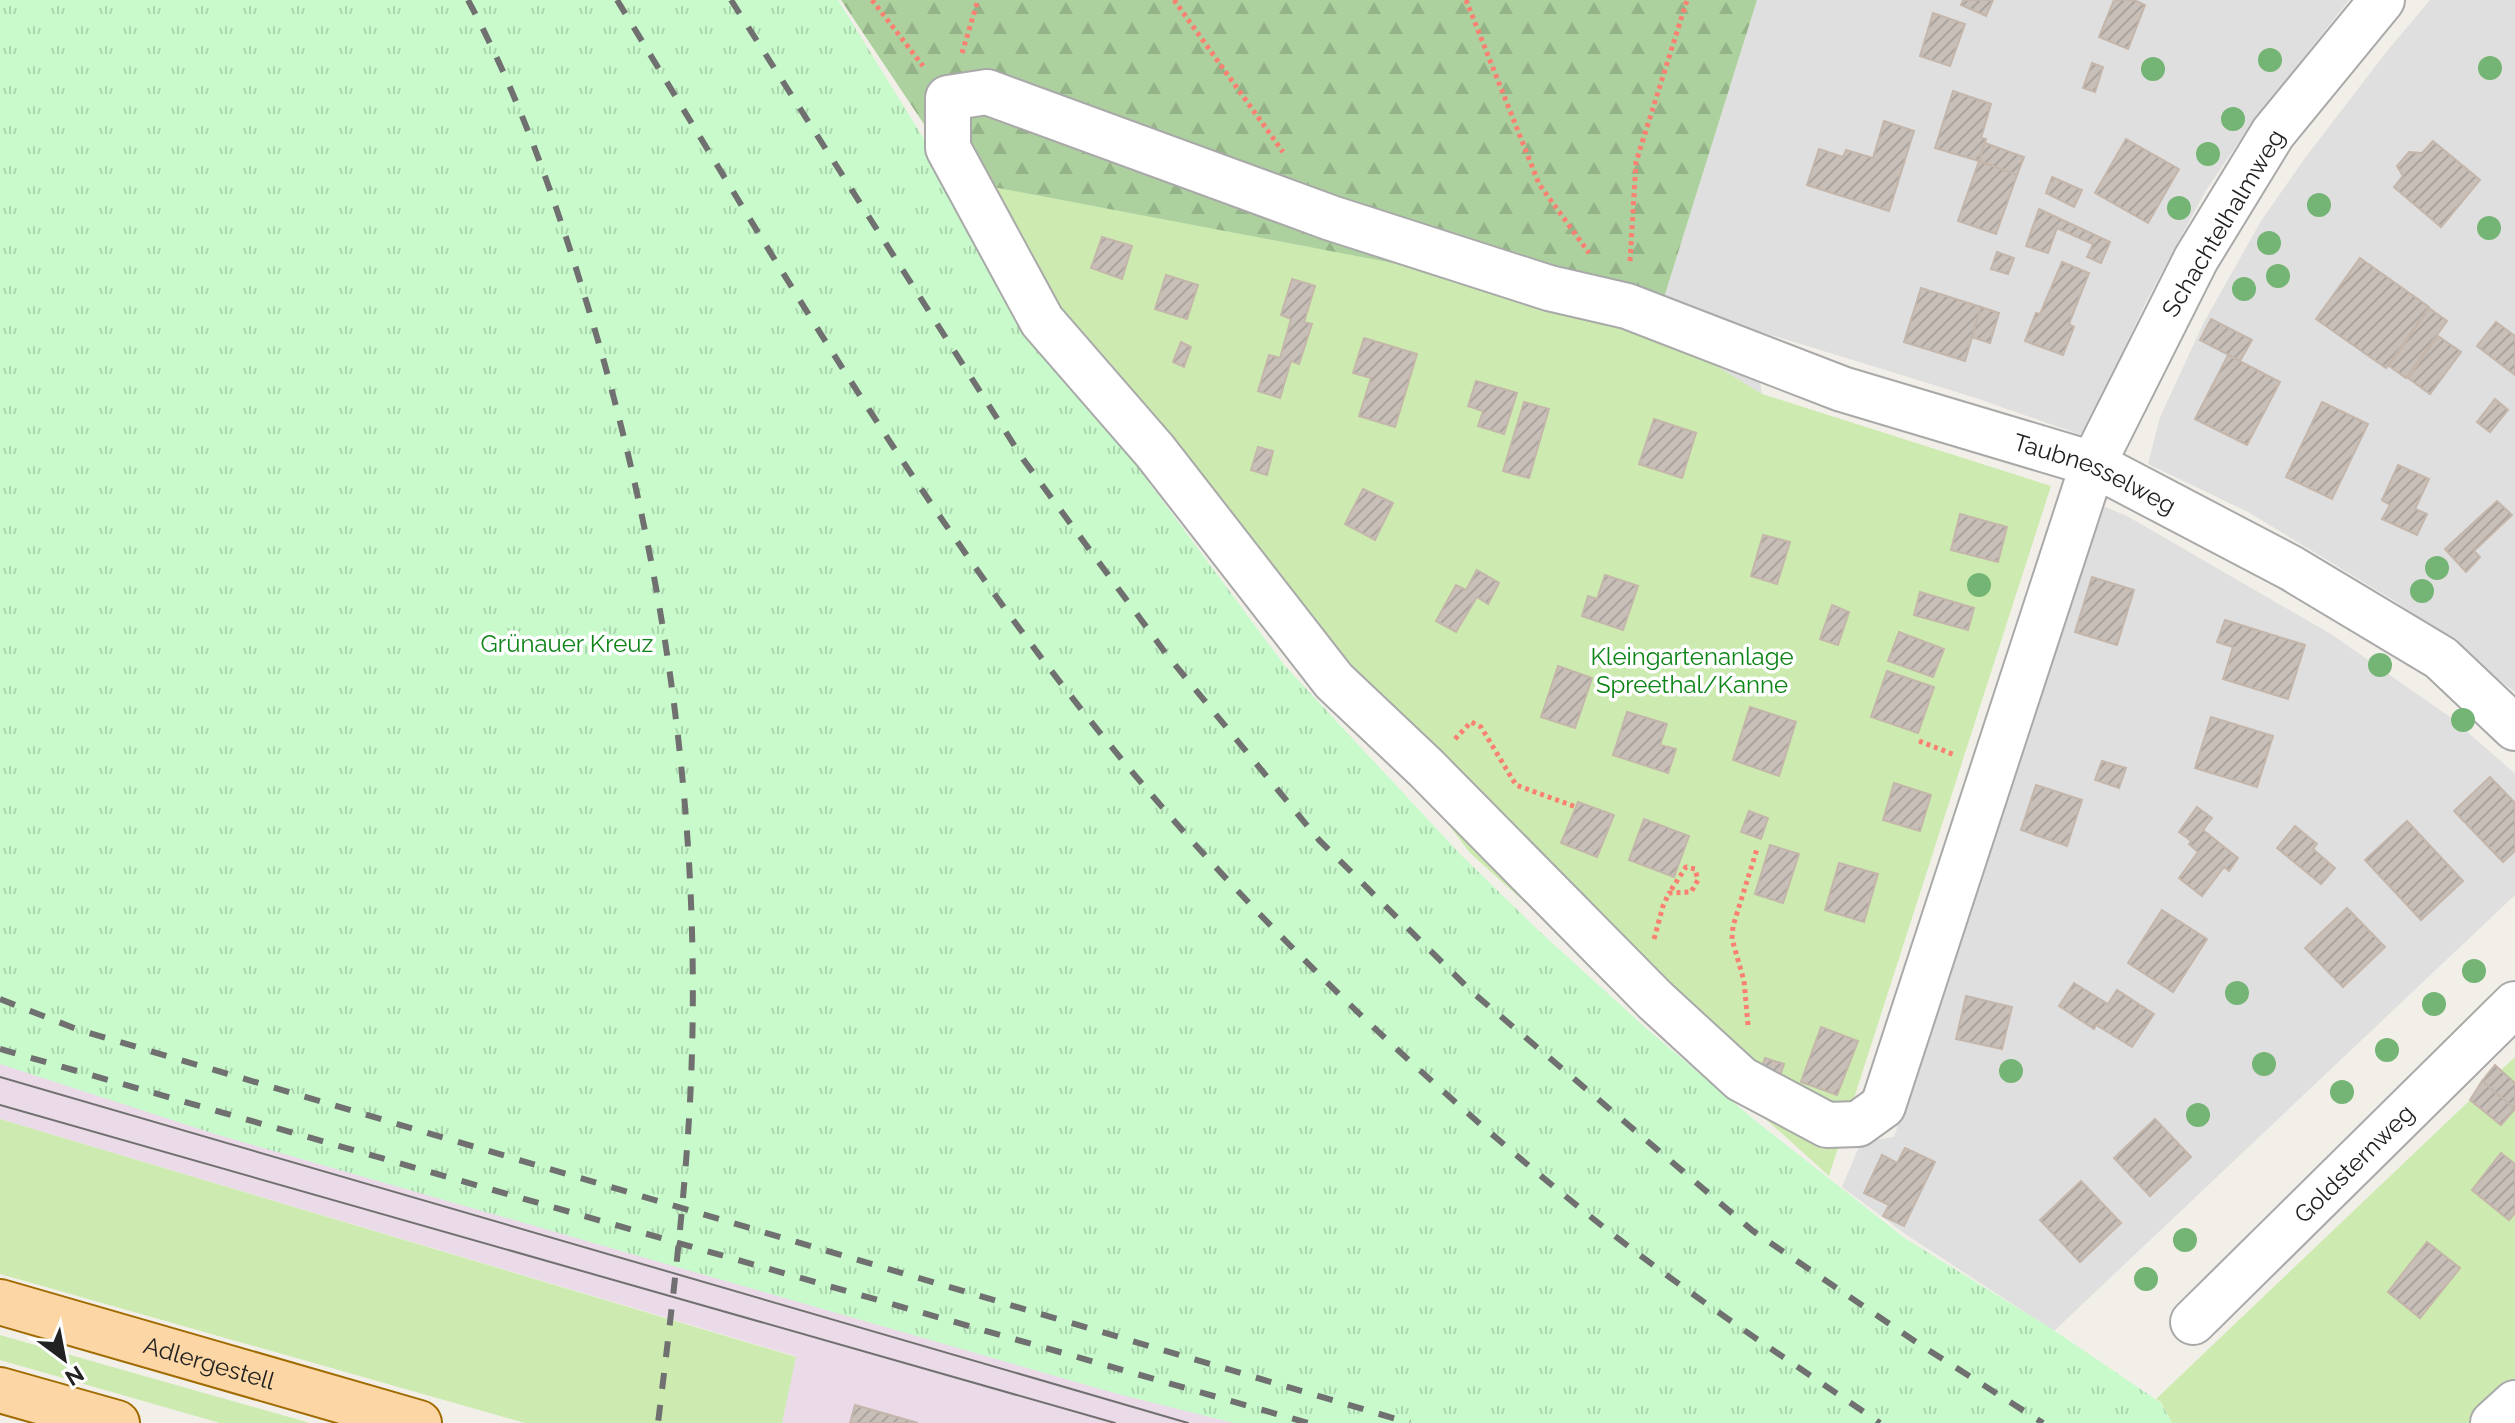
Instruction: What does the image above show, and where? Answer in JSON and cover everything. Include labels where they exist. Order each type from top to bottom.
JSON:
[{"type":"main road","name":"Adlergestell","points":[[0,1302],[419,1423]]},
{"type":"main road","points":[[0,1390],[117,1423]]},
{"type":"street","name":"Schachtelhalmweg","points":[[948,98],[948,148],[1042,321],[1155,451],[1334,681],[1426,768],[1655,1000],[1741,1079],[1827,1125],[1858,1124],[1883,1106],[2093,464],[2196,259],[2273,133],[2382,0]]},
{"type":"street","name":"Taubnesselweg","points":[[948,98],[987,92],[1331,218],[1549,288],[1627,306],[1842,389],[2093,464],[2291,568],[2441,658],[2515,728]]},
{"type":"street","name":"Goldsternweg","points":[[2193,1322],[2515,1004]]},
{"type":"street","points":[[2493,1423],[2515,1403]]},
{"type":"path","points":[[872,0],[948,98]]},
{"type":"path","points":[[1174,0],[1285,154]]},
{"type":"path","points":[[1466,0],[1539,184],[1627,306]]},
{"type":"path","points":[[1627,306],[1636,162],[1687,0]]},
{"type":"path","points":[[1426,768],[1471,722],[1481,727],[1516,785],[1576,807]]},
{"type":"path","points":[[1733,1071],[1741,1060],[1748,1020],[1742,973],[1732,939],[1733,926],[1757,849]]},
{"type":"path","points":[[1655,1000],[1663,988],[1665,968],[1654,941],[1663,906],[1669,893],[1686,867],[1695,869],[1698,880],[1691,892],[1669,893]]},
{"type":"shaded area","points":[[1757,0],[2349,0],[2249,127],[2205,192],[2147,300],[2087,437],[1976,398],[1755,330],[1752,337],[1762,394],[1619,307],[1662,304]]},
{"type":"shaded area","points":[[2430,0],[2515,0],[2515,692],[2396,602],[2248,512],[2148,464],[2160,417],[2204,322],[2261,221],[2305,158]]},
{"type":"shaded area","points":[[2100,505],[2127,516],[2331,634],[2450,717],[2511,770],[2515,774],[2515,895],[2054,1331],[1908,1236],[1842,1187],[1861,1142],[1894,1137]]},
{"type":"shaded area","points":[[0,967],[1493,1423],[782,1423],[795,1356],[0,1119]]},
{"type":"green space","name":"Grünauer Kreuz","points":[[0,0],[838,0],[1073,380],[1285,666],[1460,854],[1647,1029],[1757,1122],[1906,1239],[2052,1329],[2161,1403],[2172,1423],[1234,1423],[1118,1394],[215,1134],[0,1064]]},
{"type":"green space","points":[[841,0],[1757,0],[1662,304],[1619,306],[962,181]]},
{"type":"green space","name":"Kleingartenanlage Spreethal/Kanne","points":[[960,180],[1619,306],[1762,394],[2051,486],[1829,1176],[1470,853]]},
{"type":"green space","points":[[2515,1057],[2515,1423],[2172,1423],[2161,1402],[2156,1399],[2470,1100],[2495,1065],[2501,1070]]},
{"type":"green space","points":[[0,1119],[796,1357],[782,1423],[525,1423],[0,1274]]},
{"type":"green space","points":[[0,1335],[310,1423],[220,1423],[0,1360]]},
{"type":"building","points":[[1963,0],[1993,0],[1986,16],[1961,5]]},
{"type":"building","points":[[2114,0],[2134,0],[2145,5],[2128,49],[2099,37]]},
{"type":"building","points":[[1933,13],[1965,24],[1950,66],[1920,56]]},
{"type":"building","points":[[2092,63],[2103,67],[2095,92],[2083,88]]},
{"type":"building","points":[[1953,91],[1991,104],[1981,138],[1986,139],[1979,161],[1935,148]]},
{"type":"building","points":[[1884,121],[1914,131],[1889,211],[1807,185],[1819,149],[1843,157],[1846,150],[1873,158]]},
{"type":"building","points":[[2126,139],[2179,169],[2148,223],[2095,193]]},
{"type":"building","points":[[2433,141],[2480,180],[2441,227],[2394,187],[2403,176],[2397,166],[2409,152],[2422,153]]},
{"type":"building","points":[[1985,143],[2024,157],[2017,175],[1979,161]]},
{"type":"building","points":[[1979,161],[2017,175],[1996,234],[1958,221]]},
{"type":"building","points":[[2052,177],[2082,190],[2074,207],[2046,193]]},
{"type":"building","points":[[2039,209],[2110,242],[2101,263],[2087,257],[2093,244],[2057,228],[2048,253],[2026,246]]},
{"type":"building","points":[[1102,237],[1132,246],[1122,279],[1091,268]]},
{"type":"building","points":[[1997,252],[2014,258],[2008,274],[1991,269]]},
{"type":"building","points":[[2360,258],[2429,307],[2386,368],[2316,319]]},
{"type":"building","points":[[2062,262],[2089,273],[2069,324],[2074,327],[2063,355],[2025,341]]},
{"type":"building","points":[[1166,275],[1198,285],[1187,319],[1155,309]]},
{"type":"building","points":[[1292,279],[1315,286],[1304,322],[1312,324],[1299,364],[1291,361],[1280,398],[1258,391],[1269,355],[1280,358],[1291,319],[1281,315]]},
{"type":"building","points":[[1921,288],[1981,307],[1965,361],[1904,342]]},
{"type":"building","points":[[1981,307],[1999,313],[1990,343],[1972,337]]},
{"type":"building","points":[[2429,308],[2447,321],[2406,378],[2389,366]]},
{"type":"building","points":[[2211,319],[2252,340],[2240,361],[2200,340]]},
{"type":"building","points":[[2496,322],[2515,336],[2515,375],[2477,346]]},
{"type":"building","points":[[2438,336],[2461,352],[2430,394],[2408,378]]},
{"type":"building","points":[[1364,338],[1417,354],[1395,427],[1359,416],[1371,378],[1353,373]]},
{"type":"building","points":[[1181,342],[1191,347],[1184,367],[1173,362]]},
{"type":"building","points":[[2228,355],[2280,382],[2247,445],[2195,419]]},
{"type":"building","points":[[1476,381],[1517,393],[1504,434],[1478,426],[1483,411],[1468,406]]},
{"type":"building","points":[[2495,399],[2508,410],[2490,432],[2477,422]]},
{"type":"building","points":[[1524,402],[1549,409],[1529,478],[1503,471]]},
{"type":"building","points":[[2322,402],[2368,424],[2332,499],[2286,477]]},
{"type":"building","points":[[1654,419],[1696,433],[1682,478],[1639,464]]},
{"type":"building","points":[[1258,447],[1273,451],[1267,475],[1251,470]]},
{"type":"building","points":[[2398,465],[2429,479],[2415,509],[2427,514],[2417,535],[2382,519],[2390,505],[2382,500]]},
{"type":"building","points":[[1363,489],[1393,503],[1375,540],[1345,524]]},
{"type":"building","points":[[2497,501],[2512,515],[2474,551],[2480,557],[2466,572],[2445,549]]},
{"type":"building","points":[[1960,514],[2007,527],[1998,562],[1951,550]]},
{"type":"building","points":[[1763,535],[1790,542],[1777,584],[1751,576]]},
{"type":"building","points":[[1477,570],[1499,583],[1488,604],[1477,597],[1456,632],[1436,621],[1456,585],[1466,590]]},
{"type":"building","points":[[1605,575],[1638,586],[1623,630],[1582,616],[1588,596],[1597,599]]},
{"type":"building","points":[[2092,577],[2134,590],[2117,645],[2075,632]]},
{"type":"building","points":[[1920,592],[1974,608],[1968,630],[1914,615]]},
{"type":"building","points":[[1832,605],[1849,612],[1838,645],[1820,639]]},
{"type":"building","points":[[2225,620],[2305,645],[2288,699],[2223,679],[2233,647],[2217,642]]},
{"type":"building","points":[[1899,632],[1944,649],[1933,677],[1888,661]]},
{"type":"building","points":[[1558,666],[1592,678],[1575,728],[1541,717]]},
{"type":"building","points":[[1887,671],[1934,687],[1918,733],[1871,717]]},
{"type":"building","points":[[1750,707],[1796,722],[1779,776],[1733,760]]},
{"type":"building","points":[[1627,712],[1667,724],[1660,745],[1676,749],[1668,773],[1613,755]]},
{"type":"building","points":[[2211,717],[2273,736],[2257,787],[2195,768]]},
{"type":"building","points":[[2102,761],[2126,768],[2119,788],[2095,780]]},
{"type":"building","points":[[2490,777],[2515,803],[2515,851],[2503,862],[2454,811]]},
{"type":"building","points":[[1894,783],[1931,795],[1920,831],[1883,820]]},
{"type":"building","points":[[2036,785],[2082,800],[2067,846],[2021,830]]},
{"type":"building","points":[[1578,802],[1614,815],[1597,857],[1561,843]]},
{"type":"building","points":[[2197,807],[2212,818],[2203,830],[2238,858],[2229,871],[2224,867],[2202,896],[2179,878],[2198,852],[2189,844],[2191,841],[2179,832]]},
{"type":"building","points":[[1749,811],[1768,818],[1761,839],[1741,832]]},
{"type":"building","points":[[1644,819],[1689,836],[1674,877],[1629,860]]},
{"type":"building","points":[[2407,821],[2463,881],[2421,920],[2365,860]]},
{"type":"building","points":[[2295,826],[2317,844],[2313,849],[2335,868],[2321,884],[2277,848]]},
{"type":"building","points":[[1770,845],[1799,854],[1783,903],[1755,894]]},
{"type":"building","points":[[1839,863],[1878,874],[1864,922],[1825,910]]},
{"type":"building","points":[[2347,908],[2385,947],[2343,987],[2305,948]]},
{"type":"building","points":[[2162,910],[2207,939],[2173,992],[2128,963]]},
{"type":"building","points":[[2074,983],[2108,1004],[2117,990],[2154,1014],[2132,1047],[2096,1025],[2094,1029],[2059,1006]]},
{"type":"building","points":[[1966,996],[2012,1007],[2002,1049],[1956,1039]]},
{"type":"building","points":[[1821,1027],[1858,1041],[1837,1095],[1801,1082]]},
{"type":"building","points":[[1765,1058],[1784,1064],[1780,1076],[1761,1070]]},
{"type":"building","points":[[2495,1065],[2515,1083],[2515,1109],[2482,1081]]},
{"type":"building","points":[[2482,1081],[2515,1109],[2501,1125],[2470,1100]]},
{"type":"building","points":[[2155,1119],[2191,1157],[2150,1196],[2114,1158]]},
{"type":"building","points":[[1905,1148],[1935,1162],[1904,1226],[1883,1216],[1889,1205],[1864,1193],[1882,1155],[1897,1163]]},
{"type":"building","points":[[2501,1153],[2515,1164],[2515,1213],[2509,1220],[2472,1190]]},
{"type":"building","points":[[2081,1181],[2121,1223],[2080,1262],[2040,1220]]},
{"type":"building","points":[[2427,1242],[2460,1268],[2420,1318],[2388,1292]]},
{"type":"building","points":[[855,1405],[918,1423],[850,1423]]},
{"type":"tram line","points":[[0,1077],[1188,1423]]},
{"type":"tram line","points":[[0,1105],[1115,1423]]},
{"type":"railway","points":[[468,0],[536,150],[588,307],[639,502],[674,700],[691,901],[693,1001],[684,1183],[658,1423]]},
{"type":"railway","points":[[617,0],[842,367],[961,546],[1023,634],[1089,719],[1205,855],[1393,1046],[1527,1164],[1665,1274],[1880,1423]]},
{"type":"railway","points":[[731,0],[1023,459],[1167,655],[1319,840],[1471,991],[1753,1231],[1919,1344],[2043,1423]]},
{"type":"railway","points":[[0,999],[79,1030],[1410,1423]]},
{"type":"railway","points":[[0,1049],[1308,1423]]}]
